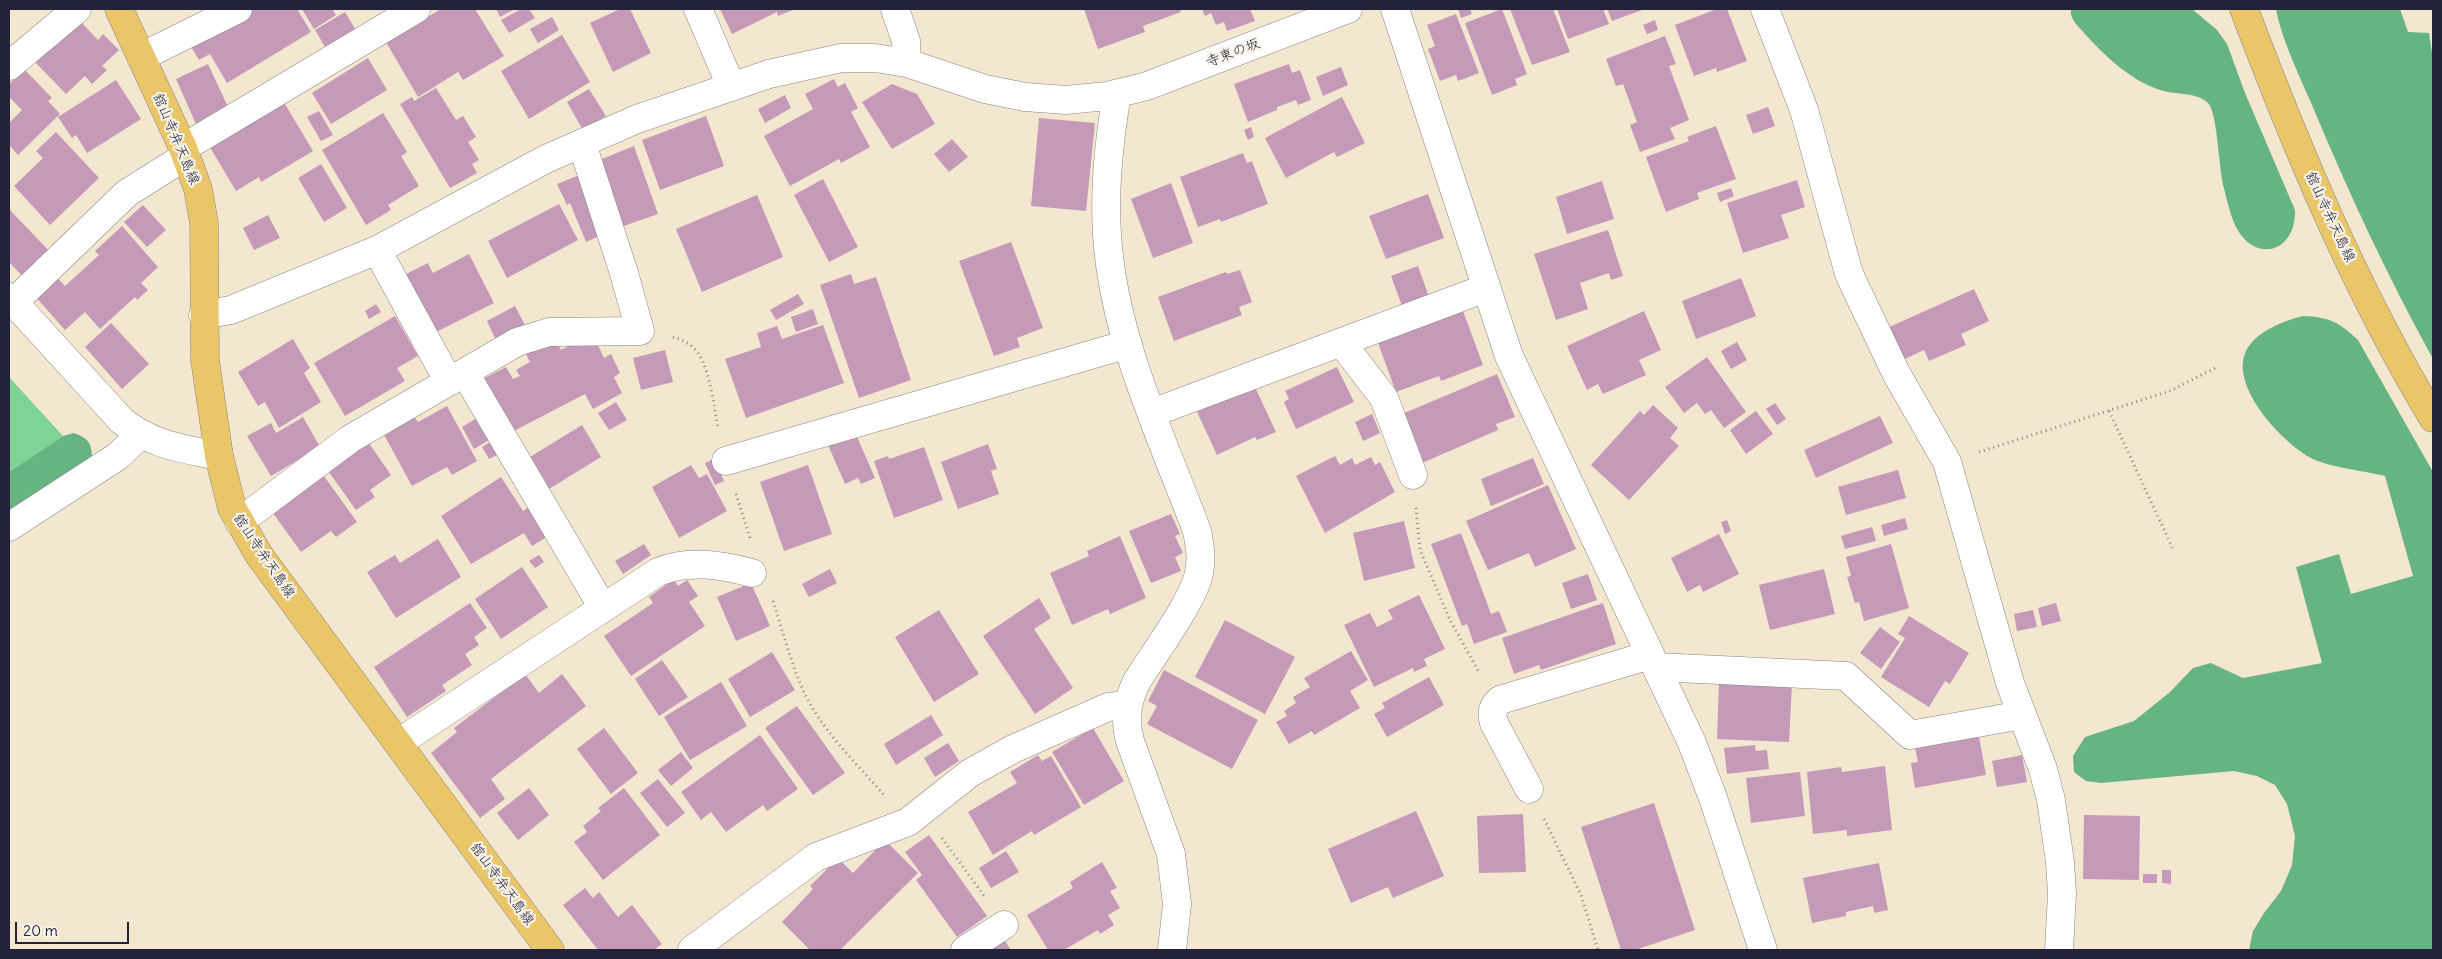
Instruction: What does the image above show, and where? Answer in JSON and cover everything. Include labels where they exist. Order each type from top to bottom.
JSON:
[{"type":"main road","name":"舘山寺弁天島線","points":[[119,9],[185,152],[198,189],[204,224],[203,316],[205,360],[219,456],[232,508],[259,555],[550,950]]},
{"type":"main road","name":"舘山寺弁天島線","points":[[2244,9],[2306,165],[2342,247],[2433,418]]},
{"type":"street","points":[[9,66],[77,9]]},
{"type":"street","points":[[141,57],[238,9]]},
{"type":"street","points":[[219,456],[161,444],[140,435],[122,421],[14,309],[127,193],[185,152],[416,9]]},
{"type":"street","points":[[698,9],[731,86]]},
{"type":"street","points":[[895,9],[906,40],[907,63]]},
{"type":"street","name":"寺東の坂","points":[[203,316],[230,310],[377,250],[546,160],[637,120],[731,86],[777,72],[841,58],[875,58],[907,63],[985,89],[1025,98],[1066,100],[1117,94],[1147,86],[1348,9]]},
{"type":"street","points":[[1395,9],[1509,356],[1703,770],[1763,950]]},
{"type":"street","points":[[1766,9],[1804,110],[1849,274],[1896,374],[1948,462],[2010,683],[2043,769],[2057,831],[2062,894],[2059,950]]},
{"type":"street","points":[[1117,94],[1109,140],[1106,187],[1107,235],[1113,282],[1128,344],[1197,531],[1201,553],[1199,575],[1190,596],[1137,681],[1128,704],[1126,726],[1171,854],[1177,904],[1172,950]]},
{"type":"street","points":[[239,522],[350,439],[517,342],[541,334],[565,331],[640,331],[624,273],[582,144]]},
{"type":"street","points":[[377,250],[602,608]]},
{"type":"street","points":[[1152,413],[1486,288]]},
{"type":"street","points":[[1342,342],[1384,398],[1413,474]]},
{"type":"street","points":[[726,461],[1128,344]]},
{"type":"street","points":[[9,527],[118,456],[140,435]]},
{"type":"street","points":[[398,743],[658,572],[672,566],[687,564],[736,568],[752,573]]},
{"type":"street","points":[[1529,789],[1494,723],[1492,715],[1500,700],[1653,661],[1846,676],[1910,735],[2022,715]]},
{"type":"street","points":[[692,950],[816,857],[915,817],[970,773],[1013,749],[1108,707],[1128,704]]},
{"type":"street","points":[[965,950],[1004,925]]},
{"type":"path","points":[[1948,462],[2170,391],[2216,368]]},
{"type":"path","points":[[2109,411],[2173,549]]},
{"type":"path","points":[[1413,474],[1420,550],[1450,620],[1497,704]]},
{"type":"path","points":[[752,573],[764,583],[772,598],[796,671],[818,716],[832,736],[915,817],[1004,925]]},
{"type":"path","points":[[1529,789],[1581,895],[1598,950]]},
{"type":"green space","points":[[2071,9],[2192,9],[2217,30],[2227,44],[2245,93],[2295,210],[2289,236],[2282,244],[2273,248],[2263,249],[2253,246],[2236,227],[2223,184],[2214,117],[2208,103],[2193,95],[2164,91],[2141,82],[2111,60],[2093,43],[2073,19]]},
{"type":"green space","points":[[2276,9],[2400,9],[2408,32],[2429,33],[2433,59],[2433,359],[2384,266],[2340,170],[2291,57]]},
{"type":"green space","points":[[2303,316],[2327,319],[2345,329],[2358,340],[2433,472],[2433,950],[2249,950],[2253,931],[2281,891],[2292,865],[2295,836],[2287,804],[2275,785],[2257,776],[2234,771],[2101,783],[2086,781],[2074,772],[2073,756],[2085,737],[2134,721],[2170,692],[2193,668],[2211,663],[2243,678],[2322,663],[2296,567],[2339,554],[2351,594],[2413,576],[2385,476],[2318,461],[2299,451],[2274,427],[2262,412],[2252,397],[2245,381],[2243,365],[2246,351],[2256,338],[2279,324]]},
{"type":"green space","points":[[9,377],[63,436],[9,472]]},
{"type":"green space","points":[[74,433],[83,437],[88,442],[92,458],[9,517],[9,472],[63,436]]},
{"type":"building","points":[[252,9],[297,9],[311,32],[227,83],[210,54],[199,60],[189,43]]},
{"type":"building","points":[[302,9],[332,9],[336,15],[314,29]]},
{"type":"building","points":[[441,9],[475,9],[504,56],[463,80],[458,72],[418,97],[386,42]]},
{"type":"building","points":[[496,9],[515,9],[500,17]]},
{"type":"building","points":[[521,9],[529,9],[535,18],[509,33],[501,20]]},
{"type":"building","points":[[620,9],[630,9],[651,53],[613,72],[590,23]]},
{"type":"building","points":[[720,9],[795,9],[778,16],[777,12],[732,34]]},
{"type":"building","points":[[1084,9],[1180,9],[1181,12],[1143,26],[1145,32],[1098,49]]},
{"type":"building","points":[[1202,9],[1250,9],[1255,21],[1227,31],[1224,22],[1216,25],[1211,13],[1205,16]]},
{"type":"building","points":[[1458,9],[1470,9],[1472,14],[1461,18]]},
{"type":"building","points":[[1502,9],[1527,74],[1515,79],[1517,85],[1492,95],[1465,23]]},
{"type":"building","points":[[1510,9],[1553,9],[1570,52],[1532,65]]},
{"type":"building","points":[[1557,9],[1603,9],[1609,24],[1568,39]]},
{"type":"building","points":[[1607,9],[1645,9],[1612,21]]},
{"type":"building","points":[[1717,9],[1727,9],[1747,61],[1717,72],[1716,68],[1694,76],[1675,25]]},
{"type":"building","points":[[345,12],[358,34],[328,52],[315,30]]},
{"type":"building","points":[[1456,14],[1479,73],[1458,81],[1456,75],[1440,81],[1428,49],[1435,46],[1427,25]]},
{"type":"building","points":[[76,17],[98,40],[103,34],[119,50],[102,66],[107,70],[92,84],[85,76],[66,94],[32,59]]},
{"type":"building","points":[[552,17],[559,30],[538,43],[530,29]]},
{"type":"building","points":[[1655,20],[1658,30],[1647,34],[1643,25]]},
{"type":"building","points":[[562,35],[590,82],[529,119],[501,71]]},
{"type":"building","points":[[1665,36],[1676,64],[1669,66],[1689,120],[1670,128],[1675,139],[1640,152],[1630,125],[1637,122],[1623,84],[1616,86],[1606,59]]},
{"type":"building","points":[[368,58],[387,90],[331,124],[312,93]]},
{"type":"building","points":[[208,64],[229,109],[196,124],[176,79]]},
{"type":"building","points":[[1289,64],[1292,73],[1300,70],[1311,100],[1298,105],[1296,100],[1277,107],[1277,110],[1248,122],[1234,84]]},
{"type":"building","points":[[1341,67],[1348,85],[1323,96],[1316,77]]},
{"type":"building","points":[[24,69],[52,98],[48,101],[60,114],[18,155],[9,145],[9,123],[22,110],[9,97],[9,84]]},
{"type":"building","points":[[834,79],[838,87],[845,83],[858,108],[851,112],[870,147],[841,163],[839,159],[790,186],[764,136],[813,109],[805,94]]},
{"type":"building","points":[[116,80],[141,119],[87,153],[76,135],[72,138],[58,117]]},
{"type":"building","points":[[892,84],[917,94],[935,124],[892,149],[862,102]]},
{"type":"building","points":[[436,88],[456,120],[463,116],[476,137],[468,142],[479,160],[472,164],[477,173],[450,188],[400,104],[412,97],[414,101]]},
{"type":"building","points":[[589,89],[606,116],[583,130],[567,102]]},
{"type":"building","points":[[785,95],[791,108],[765,123],[758,109]]},
{"type":"building","points":[[1342,97],[1365,143],[1337,157],[1334,152],[1286,178],[1265,138]]},
{"type":"building","points":[[282,99],[313,151],[261,182],[259,177],[236,191],[208,144]]},
{"type":"building","points":[[1768,107],[1775,126],[1753,134],[1746,115]]},
{"type":"building","points":[[319,111],[333,135],[321,141],[307,117]]},
{"type":"building","points":[[383,113],[407,152],[401,156],[419,186],[388,205],[391,210],[366,225],[322,150]]},
{"type":"building","points":[[706,116],[724,166],[660,190],[642,140]]},
{"type":"building","points":[[1039,118],[1095,123],[1086,211],[1031,206]]},
{"type":"building","points":[[1716,126],[1736,179],[1697,193],[1699,199],[1666,212],[1646,157],[1689,141],[1687,137]]},
{"type":"building","points":[[1251,127],[1254,137],[1248,140],[1244,130]]},
{"type":"building","points":[[56,132],[99,178],[50,225],[14,186],[43,158],[36,151]]},
{"type":"building","points":[[952,139],[968,157],[949,172],[934,154]]},
{"type":"building","points":[[634,146],[658,214],[621,227],[597,161]]},
{"type":"building","points":[[1243,153],[1247,163],[1252,161],[1268,204],[1221,222],[1220,219],[1198,227],[1180,177]]},
{"type":"building","points":[[321,164],[347,208],[324,222],[298,178]]},
{"type":"building","points":[[582,174],[606,233],[586,242],[570,203],[567,205],[557,184]]},
{"type":"building","points":[[823,179],[858,247],[829,262],[794,195]]},
{"type":"building","points":[[1797,180],[1805,207],[1781,215],[1789,238],[1743,253],[1727,203]]},
{"type":"building","points":[[1602,181],[1614,219],[1567,234],[1556,197]]},
{"type":"building","points":[[1171,183],[1193,243],[1153,258],[1131,199]]},
{"type":"building","points":[[1731,188],[1734,196],[1720,202],[1717,193]]},
{"type":"building","points":[[1428,194],[1444,238],[1386,259],[1369,216]]},
{"type":"building","points":[[757,195],[783,257],[702,292],[676,229]]},
{"type":"building","points":[[559,204],[578,240],[507,278],[488,241]]},
{"type":"building","points":[[143,205],[166,230],[147,247],[124,222]]},
{"type":"building","points":[[9,209],[53,255],[26,280],[9,262]]},
{"type":"building","points":[[268,215],[280,238],[254,250],[243,228]]},
{"type":"building","points":[[122,226],[158,267],[141,283],[148,290],[137,300],[135,297],[100,329],[85,312],[65,330],[33,294],[54,274],[65,286],[99,255],[95,251]]},
{"type":"building","points":[[1608,230],[1623,276],[1611,280],[1609,273],[1580,283],[1588,309],[1556,320],[1534,254]]},
{"type":"building","points":[[1011,242],[1043,328],[1017,338],[1020,347],[994,356],[959,261]]},
{"type":"building","points":[[469,254],[494,303],[436,332],[406,274],[428,263],[433,273]]},
{"type":"building","points":[[1418,266],[1429,297],[1402,306],[1391,276]]},
{"type":"building","points":[[1240,270],[1252,302],[1239,307],[1242,315],[1174,341],[1158,297],[1226,272],[1227,274]]},
{"type":"building","points":[[851,274],[854,284],[876,277],[911,380],[859,398],[820,285]]},
{"type":"building","points":[[1741,278],[1756,316],[1696,339],[1682,301]]},
{"type":"building","points":[[1974,289],[1989,321],[1961,334],[1966,345],[1929,361],[1924,350],[1903,360],[1887,328]]},
{"type":"building","points":[[798,294],[804,304],[776,320],[770,310]]},
{"type":"building","points":[[376,304],[381,312],[369,319],[365,311]]},
{"type":"building","points":[[515,306],[525,325],[496,340],[487,321]]},
{"type":"building","points":[[813,309],[818,324],[796,332],[791,317]]},
{"type":"building","points":[[1463,311],[1483,365],[1441,381],[1439,376],[1396,392],[1378,343]]},
{"type":"building","points":[[1644,311],[1661,350],[1639,360],[1646,375],[1603,394],[1598,384],[1587,390],[1567,346]]},
{"type":"building","points":[[395,316],[418,356],[397,368],[405,381],[345,416],[314,363]]},
{"type":"building","points":[[111,323],[149,364],[122,389],[85,347]]},
{"type":"building","points":[[823,325],[844,383],[746,418],[725,359],[761,347],[757,333],[777,326],[782,339]]},
{"type":"building","points":[[592,333],[604,358],[611,354],[620,373],[614,377],[622,393],[593,409],[585,394],[508,434],[481,380],[506,367],[513,379],[520,376],[516,370],[530,362],[525,352],[554,338],[561,350]]},
{"type":"building","points":[[293,339],[310,368],[304,373],[321,402],[279,428],[265,402],[258,406],[238,372]]},
{"type":"building","points":[[1737,342],[1747,360],[1731,369],[1721,351]]},
{"type":"building","points":[[665,350],[673,382],[641,390],[633,358]]},
{"type":"building","points":[[1707,357],[1746,412],[1724,428],[1711,410],[1705,414],[1697,403],[1684,413],[1665,387]]},
{"type":"building","points":[[1337,367],[1354,402],[1296,429],[1284,402],[1289,399],[1285,391]]},
{"type":"building","points":[[1497,374],[1515,417],[1496,424],[1498,430],[1422,463],[1402,414]]},
{"type":"building","points":[[1254,385],[1276,432],[1257,440],[1255,437],[1217,455],[1197,412]]},
{"type":"building","points":[[616,402],[627,420],[609,430],[598,413]]},
{"type":"building","points":[[1775,403],[1786,419],[1777,425],[1766,409]]},
{"type":"building","points":[[1653,405],[1678,428],[1670,438],[1679,446],[1629,500],[1591,465],[1640,411],[1644,415]]},
{"type":"building","points":[[447,406],[477,461],[452,475],[447,467],[412,486],[383,433],[414,416],[418,422]]},
{"type":"building","points":[[1756,411],[1773,434],[1746,454],[1730,430]]},
{"type":"building","points":[[1372,414],[1380,433],[1363,441],[1355,422]]},
{"type":"building","points":[[482,415],[494,437],[474,449],[462,427]]},
{"type":"building","points":[[1880,416],[1893,443],[1816,478],[1804,450]]},
{"type":"building","points":[[303,417],[320,447],[271,476],[247,436],[271,423],[276,433]]},
{"type":"building","points":[[582,425],[601,457],[549,489],[530,457]]},
{"type":"building","points":[[855,432],[875,478],[861,484],[858,478],[845,484],[828,445]]},
{"type":"building","points":[[366,439],[391,475],[370,490],[375,497],[356,510],[326,468]]},
{"type":"building","points":[[494,440],[501,453],[489,459],[482,447]]},
{"type":"building","points":[[988,444],[997,469],[991,471],[999,494],[958,509],[941,462]]},
{"type":"building","points":[[924,447],[943,500],[894,518],[874,461],[888,456],[889,459]]},
{"type":"building","points":[[1335,456],[1340,465],[1352,458],[1355,465],[1371,457],[1375,465],[1380,462],[1395,492],[1325,533],[1296,476]]},
{"type":"building","points":[[1533,458],[1544,484],[1491,506],[1481,479]]},
{"type":"building","points":[[714,459],[724,481],[715,485],[705,463]]},
{"type":"building","points":[[691,465],[699,478],[707,474],[727,511],[679,538],[652,487]]},
{"type":"building","points":[[808,465],[832,534],[784,551],[760,482]]},
{"type":"building","points":[[1898,470],[1906,498],[1846,515],[1838,487]]},
{"type":"building","points":[[324,476],[357,522],[336,537],[331,531],[301,552],[273,513]]},
{"type":"building","points":[[501,477],[523,511],[532,505],[550,535],[532,546],[524,533],[471,564],[441,516]]},
{"type":"building","points":[[1548,485],[1576,549],[1535,567],[1529,553],[1488,570],[1466,521]]},
{"type":"building","points":[[1171,514],[1180,534],[1175,536],[1183,553],[1175,557],[1181,571],[1151,583],[1129,531]]},
{"type":"building","points":[[1905,518],[1908,529],[1884,536],[1881,525]]},
{"type":"building","points":[[1727,520],[1731,531],[1725,534],[1721,522]]},
{"type":"building","points":[[1404,521],[1415,568],[1364,581],[1353,533]]},
{"type":"building","points":[[1872,527],[1876,541],[1845,549],[1841,536]]},
{"type":"building","points":[[1461,533],[1491,614],[1499,611],[1507,632],[1474,644],[1467,624],[1462,626],[1431,544]]},
{"type":"building","points":[[1719,534],[1739,574],[1703,592],[1700,585],[1687,592],[1671,558]]},
{"type":"building","points":[[1120,536],[1146,598],[1110,614],[1108,609],[1072,625],[1050,573],[1089,556],[1087,551]]},
{"type":"building","points":[[438,539],[461,577],[396,618],[367,572],[395,555],[400,563]]},
{"type":"building","points":[[644,544],[651,555],[623,574],[615,561]]},
{"type":"building","points":[[1891,544],[1909,608],[1864,621],[1859,602],[1855,603],[1847,577],[1851,576],[1846,557]]},
{"type":"building","points":[[539,555],[544,562],[535,568],[529,561]]},
{"type":"building","points":[[522,567],[548,607],[501,639],[475,599]]},
{"type":"building","points":[[830,569],[837,583],[809,597],[802,584]]},
{"type":"building","points":[[1824,569],[1835,614],[1770,630],[1759,585]]},
{"type":"building","points":[[1588,574],[1597,600],[1571,609],[1562,583]]},
{"type":"building","points":[[674,579],[678,586],[687,580],[698,596],[689,602],[705,626],[631,676],[604,636],[653,603],[649,597]]},
{"type":"building","points":[[751,583],[770,626],[736,641],[717,597]]},
{"type":"building","points":[[1419,595],[1445,649],[1424,659],[1427,666],[1414,672],[1413,668],[1374,687],[1344,625],[1370,613],[1377,627],[1393,619],[1388,610]]},
{"type":"building","points":[[1039,598],[1051,618],[1034,629],[1073,688],[1035,714],[983,636]]},
{"type":"building","points":[[470,603],[487,628],[474,637],[479,645],[465,654],[472,665],[442,685],[446,691],[407,717],[374,667]]},
{"type":"building","points":[[1603,603],[1616,644],[1541,670],[1539,665],[1514,674],[1502,638]]},
{"type":"building","points":[[2056,603],[2061,621],[2042,626],[2038,608]]},
{"type":"building","points":[[939,610],[979,674],[934,702],[895,637]]},
{"type":"building","points":[[2033,610],[2037,627],[2017,631],[2014,614]]},
{"type":"building","points":[[1909,616],[1969,653],[1950,684],[1945,681],[1929,707],[1881,677],[1905,638],[1898,634]]},
{"type":"building","points":[[1225,620],[1295,657],[1265,714],[1195,677]]},
{"type":"building","points":[[1880,627],[1900,642],[1881,669],[1860,653]]},
{"type":"building","points":[[1351,651],[1368,680],[1350,691],[1360,708],[1314,735],[1312,731],[1289,744],[1276,722],[1287,716],[1284,711],[1296,703],[1293,697],[1310,687],[1304,678]]},
{"type":"building","points":[[772,652],[795,690],[750,717],[728,679]]},
{"type":"building","points":[[662,660],[688,697],[659,716],[635,679]]},
{"type":"building","points":[[1164,670],[1258,720],[1232,769],[1147,724],[1157,706],[1148,701]]},
{"type":"building","points":[[525,674],[539,693],[562,674],[586,706],[491,779],[505,799],[480,818],[431,753],[457,732],[454,728]]},
{"type":"building","points":[[1429,677],[1444,705],[1387,737],[1374,714],[1385,708],[1382,703]]},
{"type":"building","points":[[1719,681],[1792,684],[1789,742],[1717,739]]},
{"type":"building","points":[[721,682],[747,726],[690,760],[664,717]]},
{"type":"building","points":[[797,706],[845,773],[813,795],[765,728]]},
{"type":"building","points":[[931,715],[943,735],[896,765],[884,744]]},
{"type":"building","points":[[604,728],[638,773],[611,794],[577,749]]},
{"type":"building","points":[[1093,728],[1124,781],[1084,805],[1052,752]]},
{"type":"building","points":[[1978,731],[1986,775],[1915,788],[1911,763],[1918,762],[1914,743]]},
{"type":"building","points":[[760,735],[798,789],[767,811],[763,805],[726,832],[711,812],[701,820],[681,792]]},
{"type":"building","points":[[948,743],[959,761],[935,777],[924,758]]},
{"type":"building","points":[[1755,745],[1756,751],[1767,750],[1769,769],[1727,774],[1724,748]]},
{"type":"building","points":[[681,752],[693,768],[671,786],[658,770]]},
{"type":"building","points":[[1038,755],[1042,761],[1051,756],[1081,807],[1034,835],[1032,831],[993,855],[968,812],[1017,783],[1010,772]]},
{"type":"building","points":[[2022,755],[2027,782],[1997,787],[1992,761]]},
{"type":"building","points":[[1885,766],[1892,830],[1847,836],[1847,830],[1813,834],[1807,772],[1841,767],[1842,772]]},
{"type":"building","points":[[1800,772],[1805,816],[1751,823],[1746,778]]},
{"type":"building","points":[[658,779],[685,813],[667,827],[640,793]]},
{"type":"building","points":[[529,788],[549,815],[518,840],[497,813]]},
{"type":"building","points":[[624,788],[660,835],[603,880],[574,842],[587,832],[583,826],[601,811],[598,808]]},
{"type":"building","points":[[1654,803],[1695,930],[1635,950],[1621,950],[1581,827]]},
{"type":"building","points":[[1416,811],[1444,876],[1393,898],[1388,887],[1351,903],[1328,849]]},
{"type":"building","points":[[1523,814],[1526,872],[1479,873],[1477,816]]},
{"type":"building","points":[[2084,815],[2140,816],[2139,880],[2083,879]]},
{"type":"building","points":[[929,835],[987,916],[957,937],[916,880],[922,875],[905,852]]},
{"type":"building","points":[[885,840],[918,873],[840,950],[810,950],[782,922],[813,889],[810,886],[838,858],[853,873]]},
{"type":"building","points":[[1006,851],[1019,872],[991,888],[979,868]]},
{"type":"building","points":[[1102,862],[1117,888],[1110,891],[1120,908],[1108,915],[1114,925],[1100,934],[1098,930],[1064,950],[1048,950],[1027,915],[1073,888],[1070,882]]},
{"type":"building","points":[[1879,863],[1888,910],[1874,913],[1873,906],[1846,912],[1846,916],[1812,923],[1803,878]]},
{"type":"building","points":[[2162,870],[2171,870],[2171,884],[2162,883]]},
{"type":"building","points":[[2143,874],[2157,874],[2157,883],[2143,883]]},
{"type":"building","points":[[585,888],[593,898],[599,892],[618,917],[632,905],[662,944],[654,950],[598,950],[563,905]]},
{"type":"building","points":[[1003,938],[1011,950],[985,950]]}]
